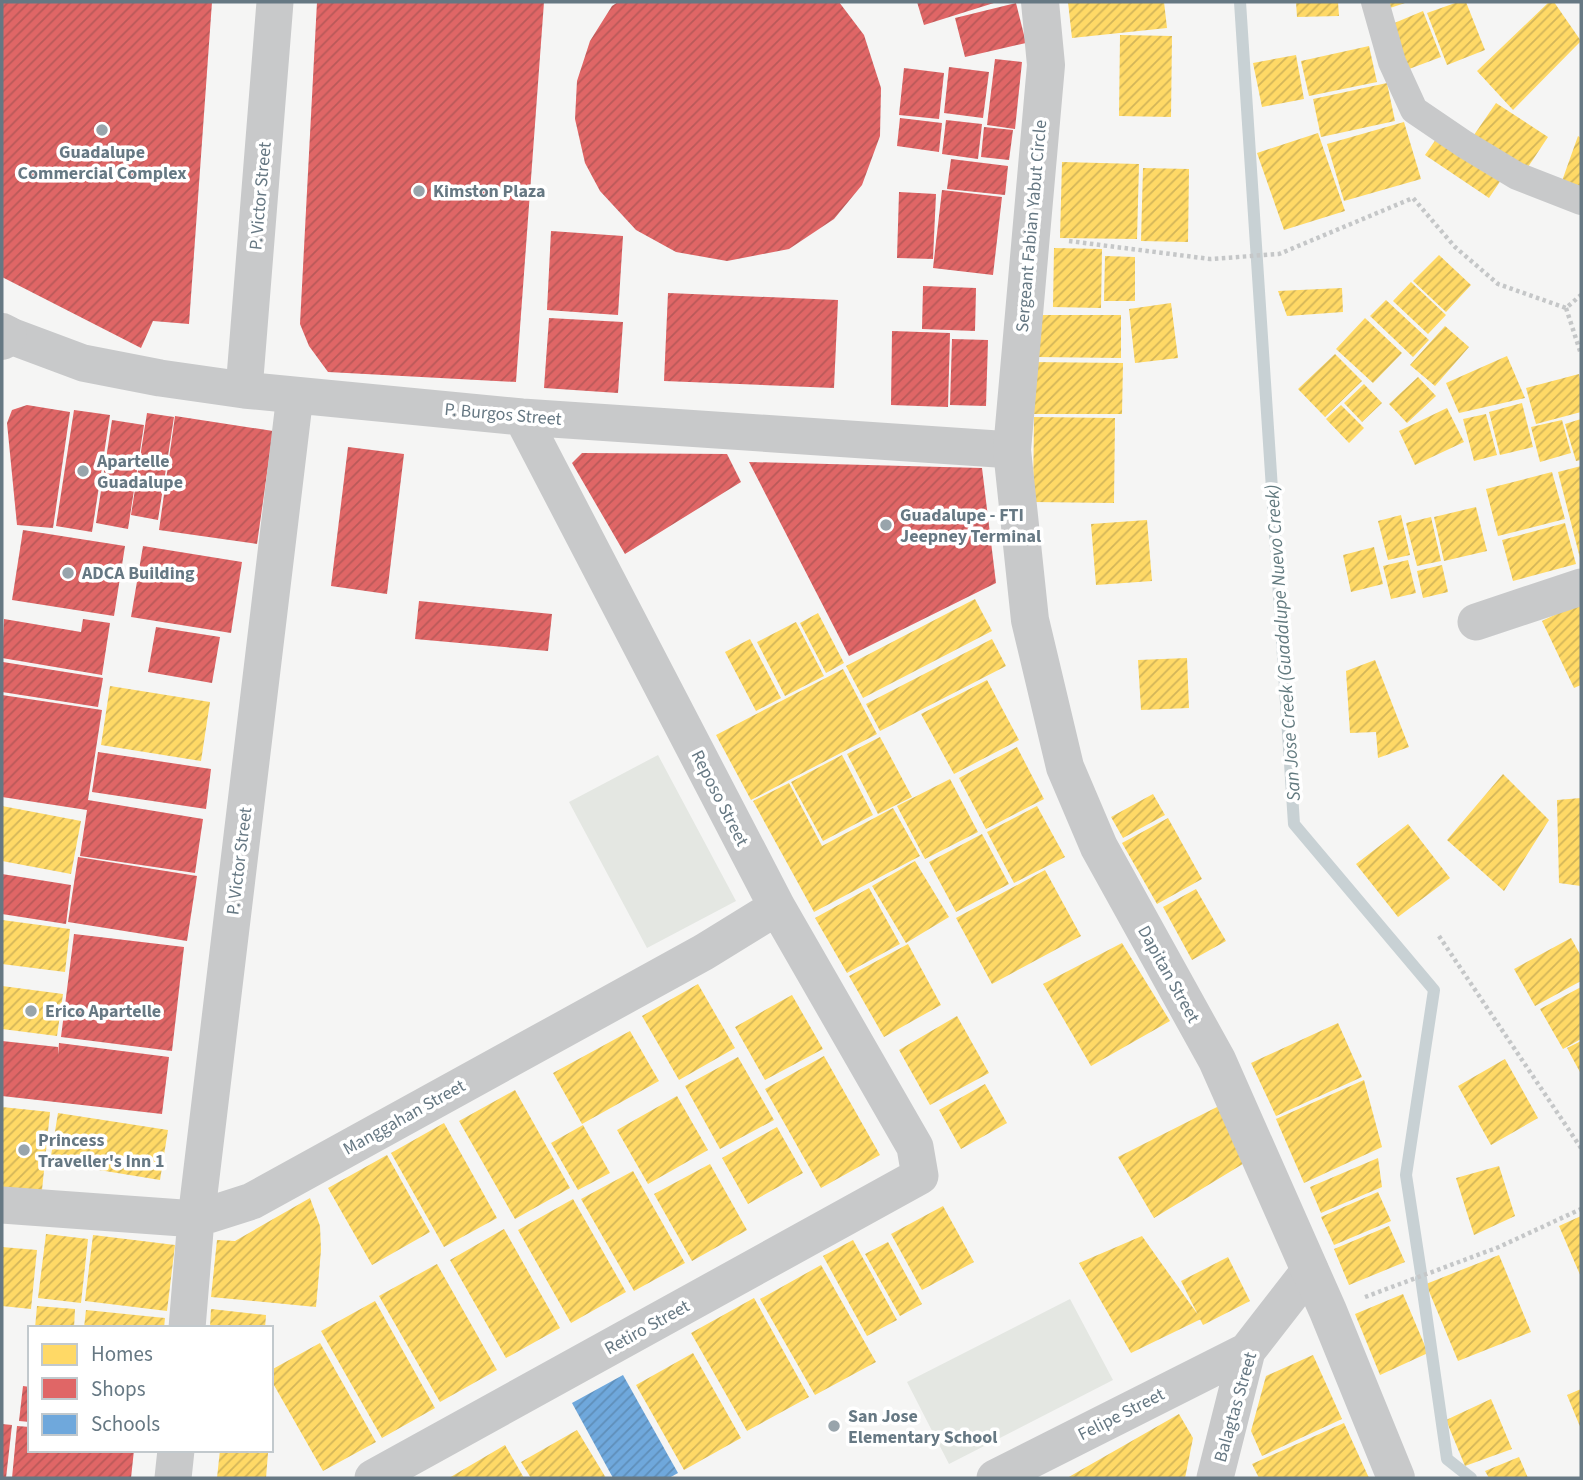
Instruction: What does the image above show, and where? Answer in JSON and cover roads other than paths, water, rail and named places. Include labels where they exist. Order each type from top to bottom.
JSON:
[{"type":"street","name":"P. Victor Street","points":[[244,390],[275,2]]},
{"type":"street","name":"Sergeant Fabian Yabut Circle","points":[[1012,450],[1046,65],[1040,2]]},
{"type":"street","points":[[1375,2],[1392,62],[1414,110],[1517,176],[1581,201]]},
{"type":"street","name":"P. Burgos Street","points":[[4,336],[83,363],[244,390],[522,417],[1012,450]]},
{"type":"street","name":"P. Victor Street","points":[[187,1326],[196,1219],[295,395]]},
{"type":"street","name":"Reposo Street","points":[[522,417],[777,907],[915,1147],[920,1177]]},
{"type":"street","name":"Dapitan Street","points":[[1012,450],[1030,620],[1065,767],[1099,847],[1217,1060],[1310,1270],[1396,1478]]},
{"type":"street","points":[[1476,622],[1581,587]]},
{"type":"street","name":"Manggahan Street","points":[[2,1205],[196,1219],[252,1201],[704,952],[777,907]]},
{"type":"street","name":"Retiro Street","points":[[373,1478],[920,1177]]},
{"type":"street","name":"Balagtas Street","points":[[1215,1478],[1247,1351],[1310,1270]]},
{"type":"street","name":"Felipe Street","points":[[995,1478],[1247,1351]]},
{"type":"street","points":[[173,1478],[176,1452]]},
{"type":"waterway","name":"San Jose Creek (Guadalupe Nuevo Creek)","points":[[1240,2],[1294,824],[1434,990],[1406,1175],[1421,1273]]},
{"type":"waterway","name":"San Jose Creek (Guadalupe Nuevo Creek)","points":[[1421,1278],[1447,1459],[1471,1478]]},
{"type":"place","name":"Guadalupe Commercial Complex","points":[[102,130]]},
{"type":"place","name":"Kimston Plaza","points":[[419,191]]},
{"type":"place","name":"Apartelle Guadalupe","points":[[83,471]]},
{"type":"place","name":"Guadalupe - FTI Jeepney Terminal","points":[[886,525]]},
{"type":"place","name":"ADCA Building","points":[[68,573]]},
{"type":"place","name":"Erico Apartelle","points":[[31,1011]]},
{"type":"place","name":"Princess Traveller's Inn 1","points":[[24,1150]]},
{"type":"place","name":"San Jose Elementary School","points":[[834,1426]]}]
